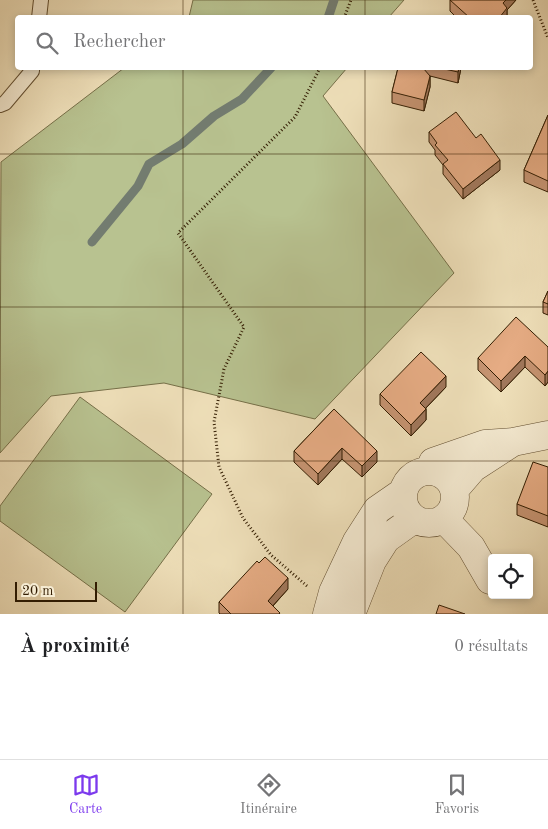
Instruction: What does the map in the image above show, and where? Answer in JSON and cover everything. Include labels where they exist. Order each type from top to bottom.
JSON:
[{"type":"street","points":[[429,471],[433,462],[485,444],[513,442],[548,435]]},
{"type":"street","points":[[454,490],[473,468],[513,442]]},
{"type":"street","points":[[420,472],[438,472],[445,476],[454,490],[454,506],[444,519],[429,524],[414,519],[404,507],[403,492],[406,483],[420,472]]},
{"type":"street","points":[[336,611],[332,592],[358,541],[377,510],[403,492]]},
{"type":"street","points":[[336,611],[386,539],[414,519]]},
{"type":"street","points":[[444,519],[471,547],[488,577]]},
{"type":"lane","points":[[39,15],[41,0]]},
{"type":"lane","points":[[0,105],[5,103],[32,70]]},
{"type":"path","points":[[345,15],[351,0]]},
{"type":"path","points":[[533,0],[548,38]]},
{"type":"path","points":[[319,70],[295,117],[178,232],[244,327],[224,370],[214,422],[219,466],[243,518],[271,555],[336,611]]},
{"type":"green space","points":[[193,0],[404,0],[391,15],[189,15]]},
{"type":"green space","points":[[121,70],[345,70],[323,96],[454,273],[315,419],[164,383],[51,396],[0,453],[1,162]]},
{"type":"green space","points":[[80,397],[212,494],[125,612],[0,521],[0,506]]},
{"type":"building","points":[[450,0],[506,0],[503,3],[507,8],[501,15],[467,15]]},
{"type":"building","points":[[398,70],[425,70],[430,76],[424,100],[392,92]]},
{"type":"building","points":[[456,112],[476,138],[481,134],[500,160],[463,189],[443,164],[448,160],[435,145],[437,143],[429,132]]},
{"type":"building","points":[[548,115],[548,181],[524,170]]},
{"type":"building","points":[[548,291],[548,304],[543,302]]},
{"type":"building","points":[[516,317],[548,347],[548,371],[545,375],[525,356],[501,381],[478,358]]},
{"type":"building","points":[[421,352],[446,376],[420,403],[426,409],[411,425],[380,394]]},
{"type":"building","points":[[334,409],[377,451],[362,466],[342,448],[318,474],[294,451]]},
{"type":"building","points":[[533,462],[548,467],[548,516],[517,504]]},
{"type":"building","points":[[265,557],[288,578],[268,601],[280,613],[231,614],[219,602],[257,561],[259,563]]},
{"type":"building","points":[[439,605],[465,614],[436,614]]},
{"type":"waterway","points":[[329,15],[334,0]]},
{"type":"waterway","points":[[92,242],[138,186],[149,164],[182,144],[214,116],[242,99],[269,70]]}]
